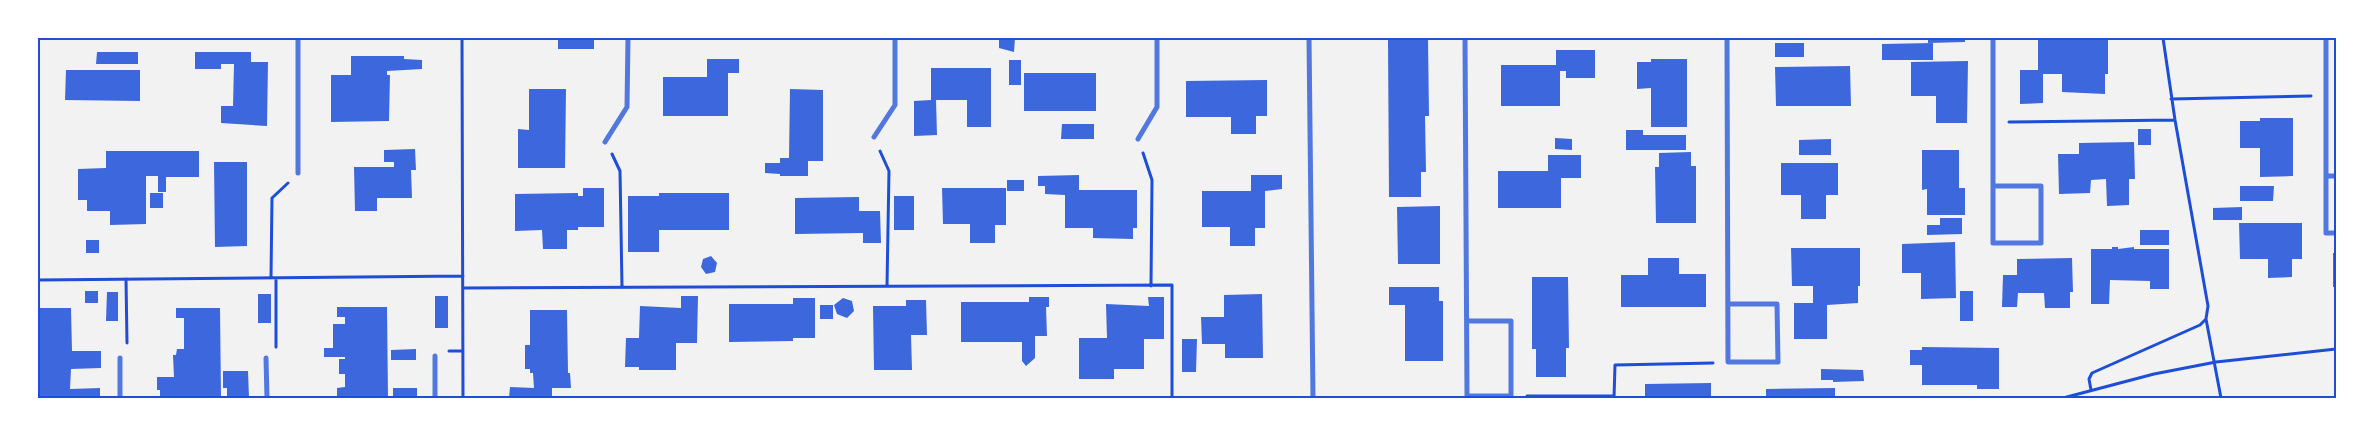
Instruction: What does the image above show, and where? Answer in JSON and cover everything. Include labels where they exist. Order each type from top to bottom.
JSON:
[{"type":"street","points":[[298,38],[298,173]]},
{"type":"street","points":[[605,142],[627,107],[628,38]]},
{"type":"street","points":[[874,137],[895,105],[895,38]]},
{"type":"street","points":[[1138,139],[1157,107],[1158,38]]},
{"type":"street","points":[[1309,38],[1313,398]]},
{"type":"street","points":[[1465,38],[1467,396],[1511,396],[1511,321],[1467,320]]},
{"type":"street","points":[[1727,38],[1728,362],[1778,362],[1777,304],[1728,304]]},
{"type":"street","points":[[1993,38],[1993,243],[2041,243],[2041,186],[1994,186]]},
{"type":"street","points":[[2326,38],[2326,233],[2336,233]]},
{"type":"street","points":[[2326,176],[2336,176]]},
{"type":"street","points":[[434,356],[434,398]]},
{"type":"street","points":[[120,358],[120,398]]},
{"type":"street","points":[[266,358],[267,398]]},
{"type":"path","points":[[462,38],[463,398]]},
{"type":"path","points":[[2162,38],[2208,306],[2206,319],[2216,362],[2221,398]]},
{"type":"path","points":[[2171,99],[2326,96]]},
{"type":"path","points":[[1994,122],[2175,120]]},
{"type":"path","points":[[874,137],[889,171],[887,286]]},
{"type":"path","points":[[1138,139],[1152,180],[1151,286]]},
{"type":"path","points":[[605,142],[620,170],[622,286]]},
{"type":"path","points":[[266,358],[276,354],[272,198],[298,173]]},
{"type":"path","points":[[38,280],[463,276]]},
{"type":"path","points":[[120,358],[127,358],[126,279]]},
{"type":"path","points":[[463,288],[1172,285],[1172,398]]},
{"type":"path","points":[[2091,390],[2090,379],[2092,374],[2200,325],[2206,319]]},
{"type":"path","points":[[2063,398],[2216,362],[2336,350]]},
{"type":"path","points":[[1511,396],[1614,397],[1615,365],[1728,362]]},
{"type":"building","points":[[238,38],[268,38],[268,40],[238,40]]},
{"type":"building","points":[[390,38],[390,39],[358,39]]},
{"type":"building","points":[[558,38],[594,38],[594,49],[558,49]]},
{"type":"building","points":[[999,38],[1015,38],[1014,52],[999,48]]},
{"type":"building","points":[[1920,38],[1965,38],[1965,42],[1928,43],[1928,40],[1920,40]]},
{"type":"building","points":[[2108,39],[2108,74],[2105,74],[2105,94],[2062,92],[2062,74],[2043,74],[2043,103],[2020,104],[2020,70],[2038,70],[2038,40]]},
{"type":"building","points":[[1388,40],[1428,40],[1429,116],[1425,116],[1426,172],[1421,172],[1421,197],[1389,197]]},
{"type":"building","points":[[1775,43],[1804,43],[1804,57],[1775,57]]},
{"type":"building","points":[[1933,43],[1933,60],[1882,60],[1882,44]]},
{"type":"building","points":[[1556,50],[1595,50],[1595,78],[1566,78],[1566,71],[1560,71],[1560,106],[1501,106],[1501,65],[1556,65]]},
{"type":"building","points":[[97,52],[138,52],[138,64],[96,64]]},
{"type":"building","points":[[195,52],[251,52],[251,62],[268,62],[267,126],[221,123],[221,106],[233,106],[234,64],[221,64],[221,69],[195,69]]},
{"type":"building","points":[[351,56],[404,56],[404,59],[422,60],[422,69],[387,71],[387,75],[390,75],[389,121],[331,122],[331,75],[351,75]]},
{"type":"building","points":[[707,59],[739,59],[739,73],[728,73],[728,116],[663,116],[663,77],[707,77]]},
{"type":"building","points":[[1651,59],[1687,59],[1687,127],[1651,127],[1651,88],[1637,89],[1637,62],[1651,62]]},
{"type":"building","points":[[1009,60],[1021,60],[1021,85],[1009,85]]},
{"type":"building","points":[[1968,61],[1967,123],[1936,123],[1936,96],[1911,96],[1911,62]]},
{"type":"building","points":[[1850,66],[1851,106],[1776,106],[1775,67]]},
{"type":"building","points":[[931,68],[991,68],[991,127],[967,127],[967,100],[936,100],[937,135],[914,136],[914,101],[931,100]]},
{"type":"building","points":[[66,70],[140,70],[140,101],[65,100]]},
{"type":"building","points":[[1024,73],[1096,73],[1096,111],[1024,111]]},
{"type":"building","points":[[1267,80],[1267,116],[1256,116],[1256,134],[1231,134],[1231,117],[1186,117],[1186,81]]},
{"type":"building","points":[[529,89],[566,89],[565,168],[518,168],[518,129],[529,130]]},
{"type":"building","points":[[790,89],[823,90],[823,161],[808,161],[808,176],[780,176],[780,174],[765,173],[765,163],[780,163],[780,158],[789,158]]},
{"type":"building","points":[[2260,118],[2293,118],[2293,176],[2260,177],[2260,148],[2240,148],[2240,121],[2260,121]]},
{"type":"building","points":[[1062,124],[1094,124],[1094,139],[1061,139]]},
{"type":"building","points":[[2138,129],[2151,129],[2151,145],[2138,145]]},
{"type":"building","points":[[1626,130],[1643,130],[1643,135],[1686,135],[1686,150],[1626,150]]},
{"type":"building","points":[[1555,138],[1572,139],[1572,150],[1555,149]]},
{"type":"building","points":[[1831,139],[1831,155],[1799,155],[1799,140]]},
{"type":"building","points":[[2134,142],[2135,179],[2129,179],[2129,205],[2107,206],[2106,179],[2091,180],[2090,193],[2059,194],[2058,154],[2079,154],[2079,143]]},
{"type":"building","points":[[415,149],[416,170],[411,170],[412,198],[377,198],[377,211],[355,211],[354,167],[394,167],[394,162],[384,162],[384,150]]},
{"type":"building","points":[[1922,150],[1959,150],[1959,188],[1965,188],[1965,215],[1927,215],[1927,189],[1922,190]]},
{"type":"building","points":[[106,151],[199,151],[199,177],[166,177],[166,192],[158,192],[158,176],[146,176],[146,224],[110,225],[110,211],[87,211],[87,200],[78,200],[78,169],[106,168]]},
{"type":"building","points":[[1691,152],[1691,166],[1696,166],[1696,223],[1656,223],[1655,167],[1659,167],[1659,153]]},
{"type":"building","points":[[1548,155],[1581,155],[1581,178],[1561,178],[1561,208],[1498,208],[1498,171],[1548,171]]},
{"type":"building","points":[[214,162],[247,162],[247,246],[215,247]]},
{"type":"building","points":[[1781,163],[1838,163],[1838,195],[1826,195],[1826,219],[1801,219],[1801,195],[1781,195]]},
{"type":"building","points":[[1079,175],[1079,190],[1137,190],[1137,228],[1133,228],[1133,239],[1093,238],[1093,228],[1065,228],[1065,195],[1045,194],[1045,186],[1038,186],[1038,176]]},
{"type":"building","points":[[1251,175],[1282,175],[1282,189],[1265,191],[1265,228],[1255,228],[1255,246],[1230,246],[1230,227],[1202,227],[1202,191],[1251,191]]},
{"type":"building","points":[[1007,180],[1024,180],[1024,191],[1007,191]]},
{"type":"building","points":[[2240,186],[2274,186],[2273,201],[2240,201]]},
{"type":"building","points":[[583,188],[604,188],[604,227],[578,227],[578,230],[567,230],[567,249],[543,249],[542,230],[515,231],[515,194],[578,193],[578,196],[583,196]]},
{"type":"building","points":[[942,188],[1006,188],[1006,225],[995,225],[995,243],[970,243],[970,224],[943,224]]},
{"type":"building","points":[[150,193],[163,193],[163,208],[150,208]]},
{"type":"building","points":[[659,193],[729,193],[729,230],[659,230],[659,252],[628,252],[628,196],[659,196]]},
{"type":"building","points":[[894,196],[914,196],[914,230],[894,230]]},
{"type":"building","points":[[859,197],[859,211],[880,211],[881,243],[863,243],[863,233],[795,234],[795,198]]},
{"type":"building","points":[[1440,206],[1440,264],[1398,264],[1397,207]]},
{"type":"building","points":[[2242,207],[2242,220],[2213,220],[2213,208]]},
{"type":"building","points":[[1940,218],[1962,218],[1962,234],[1927,235],[1927,225],[1940,225]]},
{"type":"building","points":[[2239,223],[2302,223],[2302,259],[2292,259],[2292,277],[2268,278],[2268,259],[2240,259]]},
{"type":"building","points":[[2140,230],[2169,230],[2169,245],[2140,245]]},
{"type":"building","points":[[86,240],[99,240],[99,253],[86,253]]},
{"type":"building","points":[[1955,242],[1956,298],[1921,299],[1921,273],[1902,273],[1902,244]]},
{"type":"building","points":[[2112,247],[2118,247],[2118,249],[2134,247],[2134,249],[2169,249],[2169,289],[2150,289],[2150,281],[2110,280],[2109,304],[2091,304],[2091,249],[2112,249]]},
{"type":"building","points":[[1791,248],[1860,248],[1858,303],[1827,305],[1827,339],[1794,339],[1794,303],[1813,303],[1813,286],[1792,286]]},
{"type":"building","points":[[2333,253],[2336,253],[2336,287],[2333,287]]},
{"type":"building","points":[[711,256],[717,263],[715,272],[706,274],[701,267],[703,259]]},
{"type":"building","points":[[1648,258],[1679,258],[1679,274],[1706,274],[1706,307],[1621,307],[1621,275],[1648,275]]},
{"type":"building","points":[[2072,258],[2073,292],[2070,292],[2070,308],[2045,308],[2044,293],[2018,293],[2017,307],[2002,307],[2003,275],[2017,275],[2017,259]]},
{"type":"building","points":[[1532,277],[1568,277],[1569,348],[1566,348],[1566,377],[1536,377],[1536,349],[1532,349]]},
{"type":"building","points":[[1389,287],[1439,287],[1439,301],[1443,301],[1443,361],[1405,361],[1405,305],[1389,305]]},
{"type":"building","points":[[85,291],[98,291],[98,303],[85,303]]},
{"type":"building","points":[[1960,291],[1973,291],[1973,321],[1960,321]]},
{"type":"building","points":[[107,292],[118,292],[118,321],[106,321]]},
{"type":"building","points":[[258,294],[271,294],[271,323],[258,323]]},
{"type":"building","points":[[1262,294],[1263,358],[1225,358],[1225,344],[1202,344],[1201,317],[1224,317],[1224,295]]},
{"type":"building","points":[[435,296],[448,296],[448,328],[435,328]]},
{"type":"building","points":[[681,296],[698,296],[697,343],[676,343],[676,370],[639,370],[639,367],[625,367],[626,338],[639,338],[640,306],[681,308]]},
{"type":"building","points":[[1029,297],[1049,297],[1049,307],[1046,307],[1047,336],[1035,336],[1035,358],[1026,366],[1022,361],[1022,342],[961,342],[961,302],[1029,302]]},
{"type":"building","points":[[1148,297],[1164,297],[1164,339],[1144,339],[1144,369],[1114,369],[1114,379],[1079,379],[1079,338],[1107,338],[1106,304],[1149,306]]},
{"type":"building","points":[[793,298],[815,298],[815,338],[793,338],[793,341],[729,342],[729,304],[793,304]]},
{"type":"building","points":[[843,298],[852,301],[854,311],[847,318],[837,314],[834,305]]},
{"type":"building","points":[[906,300],[926,300],[927,335],[911,335],[912,370],[874,370],[873,306],[906,306]]},
{"type":"building","points":[[820,305],[833,305],[833,319],[820,319]]},
{"type":"building","points":[[337,307],[387,307],[388,398],[345,398],[345,396],[337,396],[337,388],[345,387],[345,374],[339,374],[339,359],[345,359],[345,357],[324,357],[324,348],[333,348],[333,324],[345,324],[345,317],[337,317]]},
{"type":"building","points":[[38,308],[71,308],[72,351],[101,351],[101,368],[71,369],[70,389],[100,388],[100,398],[38,398]]},
{"type":"building","points":[[176,308],[220,308],[221,398],[160,396],[160,390],[157,390],[157,377],[174,377],[173,355],[176,355],[177,349],[184,349],[184,318],[176,318]]},
{"type":"building","points":[[530,310],[567,310],[568,373],[570,373],[571,388],[552,388],[552,398],[509,398],[510,387],[534,388],[533,373],[530,373],[530,369],[525,369],[525,345],[530,345]]},
{"type":"building","points":[[1182,339],[1197,339],[1196,372],[1182,372]]},
{"type":"building","points":[[1922,347],[1999,348],[1999,389],[1977,389],[1977,385],[1922,385],[1922,365],[1910,365],[1910,350],[1922,350]]},
{"type":"building","points":[[416,349],[416,360],[391,360],[391,350]]},
{"type":"building","points":[[1821,369],[1863,370],[1864,381],[1833,382],[1833,380],[1821,380]]},
{"type":"building","points":[[223,371],[248,371],[249,398],[227,398],[227,388],[223,388]]},
{"type":"building","points":[[1711,383],[1711,398],[1645,398],[1645,384]]},
{"type":"building","points":[[393,388],[417,388],[417,398],[393,396]]},
{"type":"building","points":[[1835,388],[1835,398],[1766,398],[1766,389]]}]
